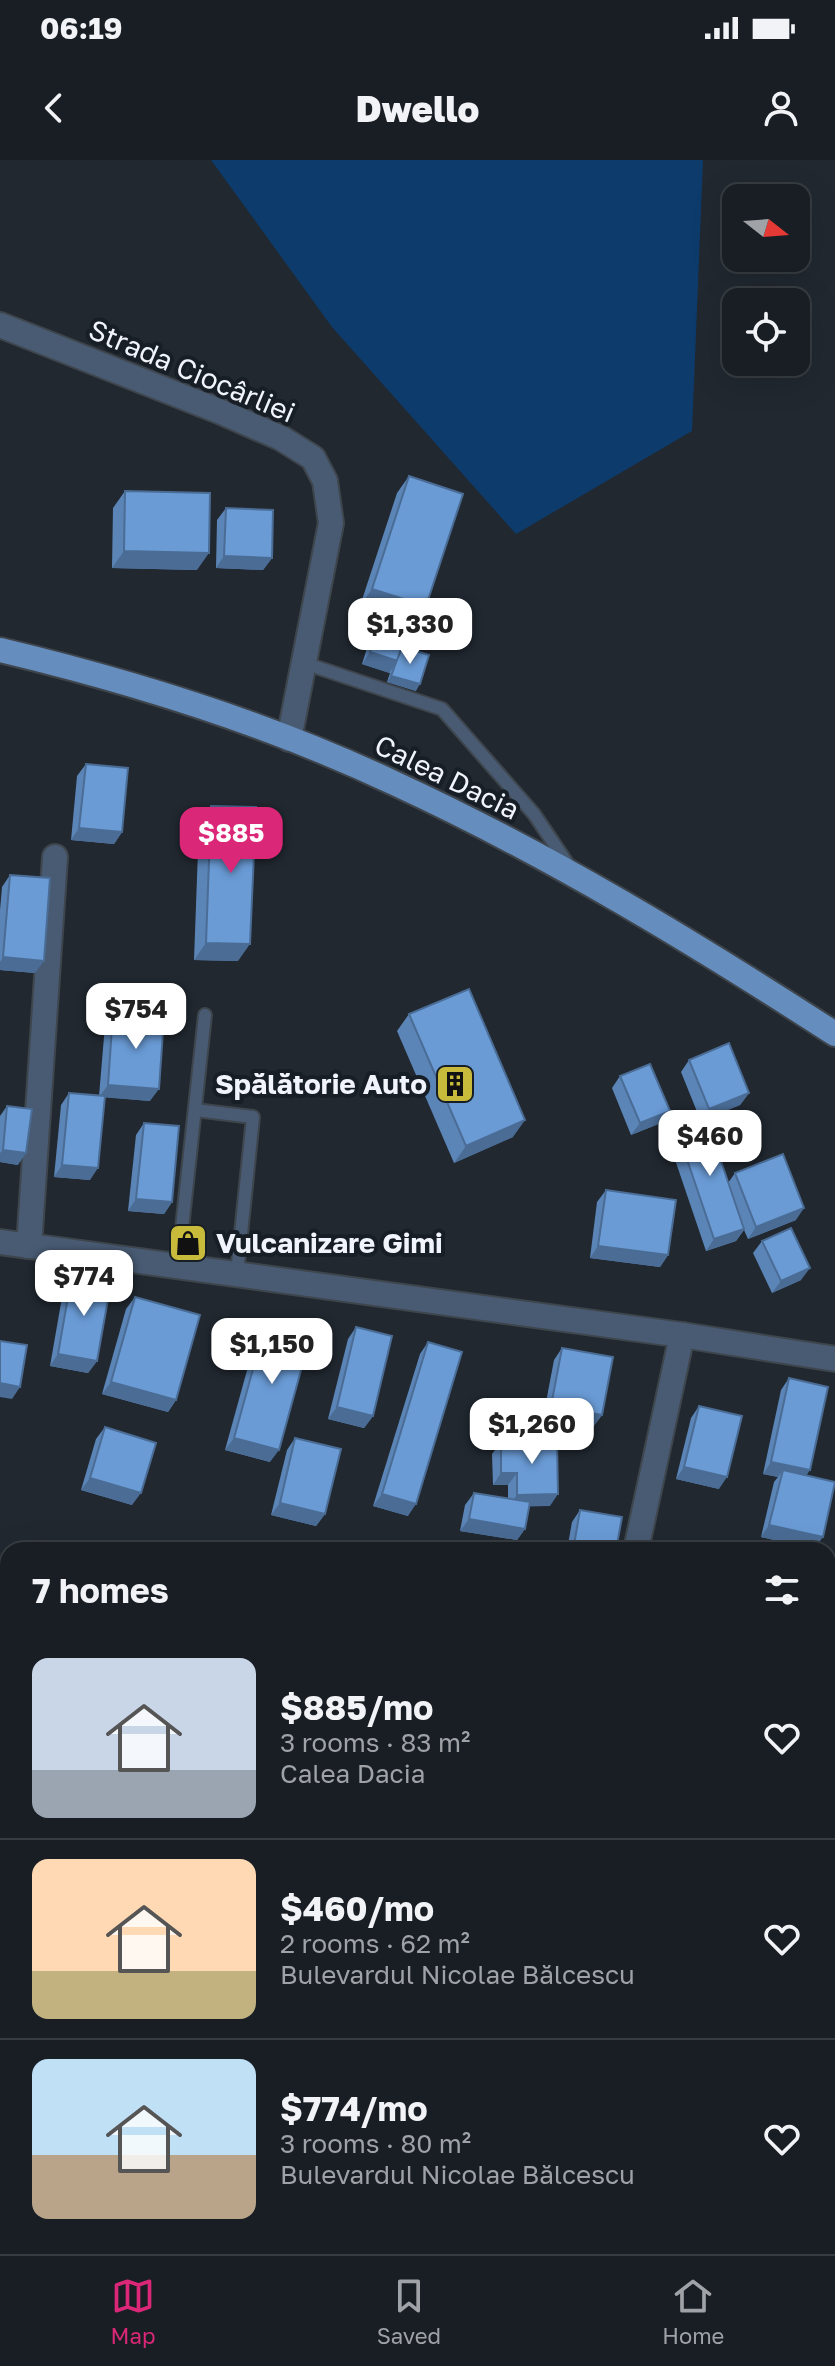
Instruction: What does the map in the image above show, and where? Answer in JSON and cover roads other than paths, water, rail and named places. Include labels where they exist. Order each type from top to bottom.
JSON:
[{"type":"main road","name":"Calea Dacia","points":[[0,650],[103,675],[195,705],[391,781],[479,823],[575,876],[685,939],[835,1034]]},
{"type":"street","name":"Strada Ciocârliei","points":[[0,325],[219,411],[281,438],[313,458],[325,481],[331,523],[289,739]]},
{"type":"street","points":[[29,1246],[55,857]]},
{"type":"street","points":[[0,1242],[682,1335],[835,1359]]},
{"type":"street","points":[[638,1542],[682,1335]]},
{"type":"lane","points":[[304,663],[442,709],[534,814],[575,876]]},
{"type":"lane","points":[[178,1265],[205,1015]]},
{"type":"lane","points":[[195,1110],[253,1117],[237,1273]]},
{"type":"place","name":"Spălătorie Auto","points":[[455,1084]]},
{"type":"place","name":"Vulcanizare Gimi","points":[[188,1243]]}]
